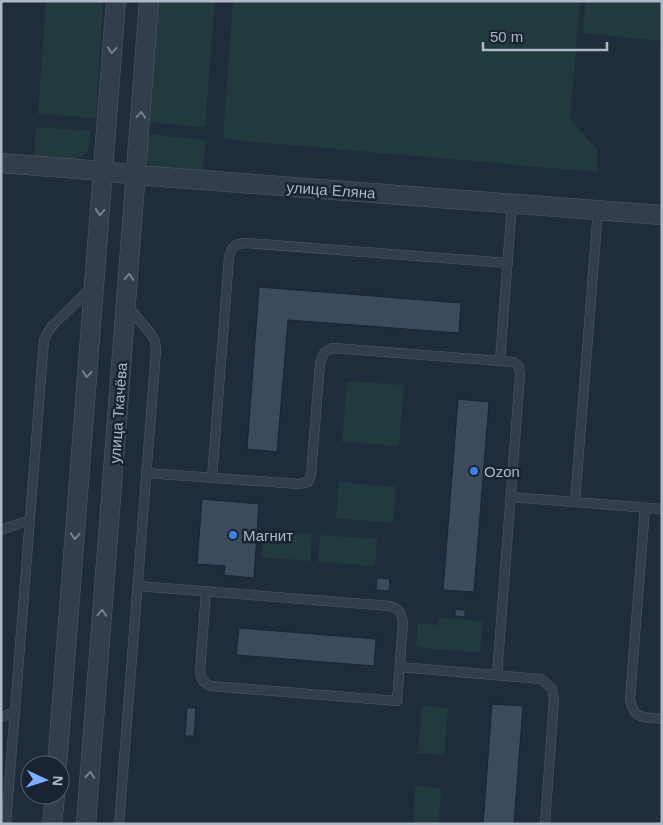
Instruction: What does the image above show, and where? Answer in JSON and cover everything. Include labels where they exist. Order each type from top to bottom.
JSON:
[{"type":"street","points":[[58,755],[116,1]]},
{"type":"street","name":"улица Ткачёва","points":[[86,824],[149,1]]},
{"type":"street","name":"улица Еляна","points":[[1,163],[662,215]]},
{"type":"street","points":[[52,824],[53,805]]},
{"type":"lane","points":[[500,361],[512,204]]},
{"type":"lane","points":[[575,502],[598,210]]},
{"type":"lane","points":[[212,478],[229,257],[232,249],[237,244],[246,243],[508,263]]},
{"type":"lane","points":[[6,824],[44,340],[53,325],[94,285]]},
{"type":"lane","points":[[119,824],[156,350],[152,334],[127,304]]},
{"type":"lane","points":[[146,472],[299,484],[308,482],[311,475],[320,363],[323,354],[328,349],[514,362],[519,367],[520,375],[497,675]]},
{"type":"lane","points":[[511,497],[662,509]]},
{"type":"lane","points":[[646,508],[630,699],[636,714],[643,717],[662,719]]},
{"type":"lane","points":[[1,530],[30,520]]},
{"type":"lane","points":[[138,586],[206,591],[390,606],[397,608],[402,614],[403,623],[397,700],[210,686],[201,678],[200,672],[206,591]]},
{"type":"lane","points":[[400,668],[541,679],[552,688],[554,700],[544,824]]},
{"type":"lane","points":[[1,717],[15,712]]},
{"type":"lane","points":[[1,762],[11,758]]},
{"type":"green space","points":[[46,1],[103,1],[96,118],[38,114]]},
{"type":"green space","points":[[155,1],[215,1],[205,127],[145,122]]},
{"type":"green space","points":[[233,1],[580,1],[570,119],[597,150],[597,172],[223,139]]},
{"type":"green space","points":[[585,1],[662,1],[662,41],[583,33]]},
{"type":"green space","points":[[36,127],[91,131],[89,147],[85,153],[73,160],[34,160]]},
{"type":"green space","points":[[144,134],[205,140],[203,174],[153,168],[145,157]]},
{"type":"green space","points":[[347,381],[404,385],[399,446],[342,442]]},
{"type":"green space","points":[[339,482],[396,487],[393,523],[336,518]]},
{"type":"green space","points":[[264,530],[312,534],[310,561],[261,557]]},
{"type":"green space","points":[[320,535],[377,539],[375,566],[318,562]]},
{"type":"green space","points":[[439,618],[483,621],[480,653],[416,647],[418,623],[438,625]]},
{"type":"green space","points":[[422,706],[448,708],[444,755],[418,753]]},
{"type":"green space","points":[[415,786],[441,788],[439,824],[413,824]]},
{"type":"building","points":[[259,287],[461,303],[459,333],[288,320],[277,452],[247,449]]},
{"type":"building","points":[[458,399],[489,402],[474,592],[443,590]]},
{"type":"building","points":[[202,499],[259,504],[254,578],[224,575],[225,566],[197,564]]},
{"type":"building","points":[[377,578],[390,579],[389,591],[376,590]]},
{"type":"building","points":[[455,609],[465,610],[465,617],[455,616]]},
{"type":"building","points":[[239,628],[376,639],[374,666],[236,655]]},
{"type":"building","points":[[492,704],[523,706],[514,824],[483,824]]},
{"type":"building","points":[[187,708],[196,708],[194,736],[185,736]]},
{"type":"place","name":"Ozon","points":[[474,471]]},
{"type":"place","name":"Магнит","points":[[233,535]]}]
